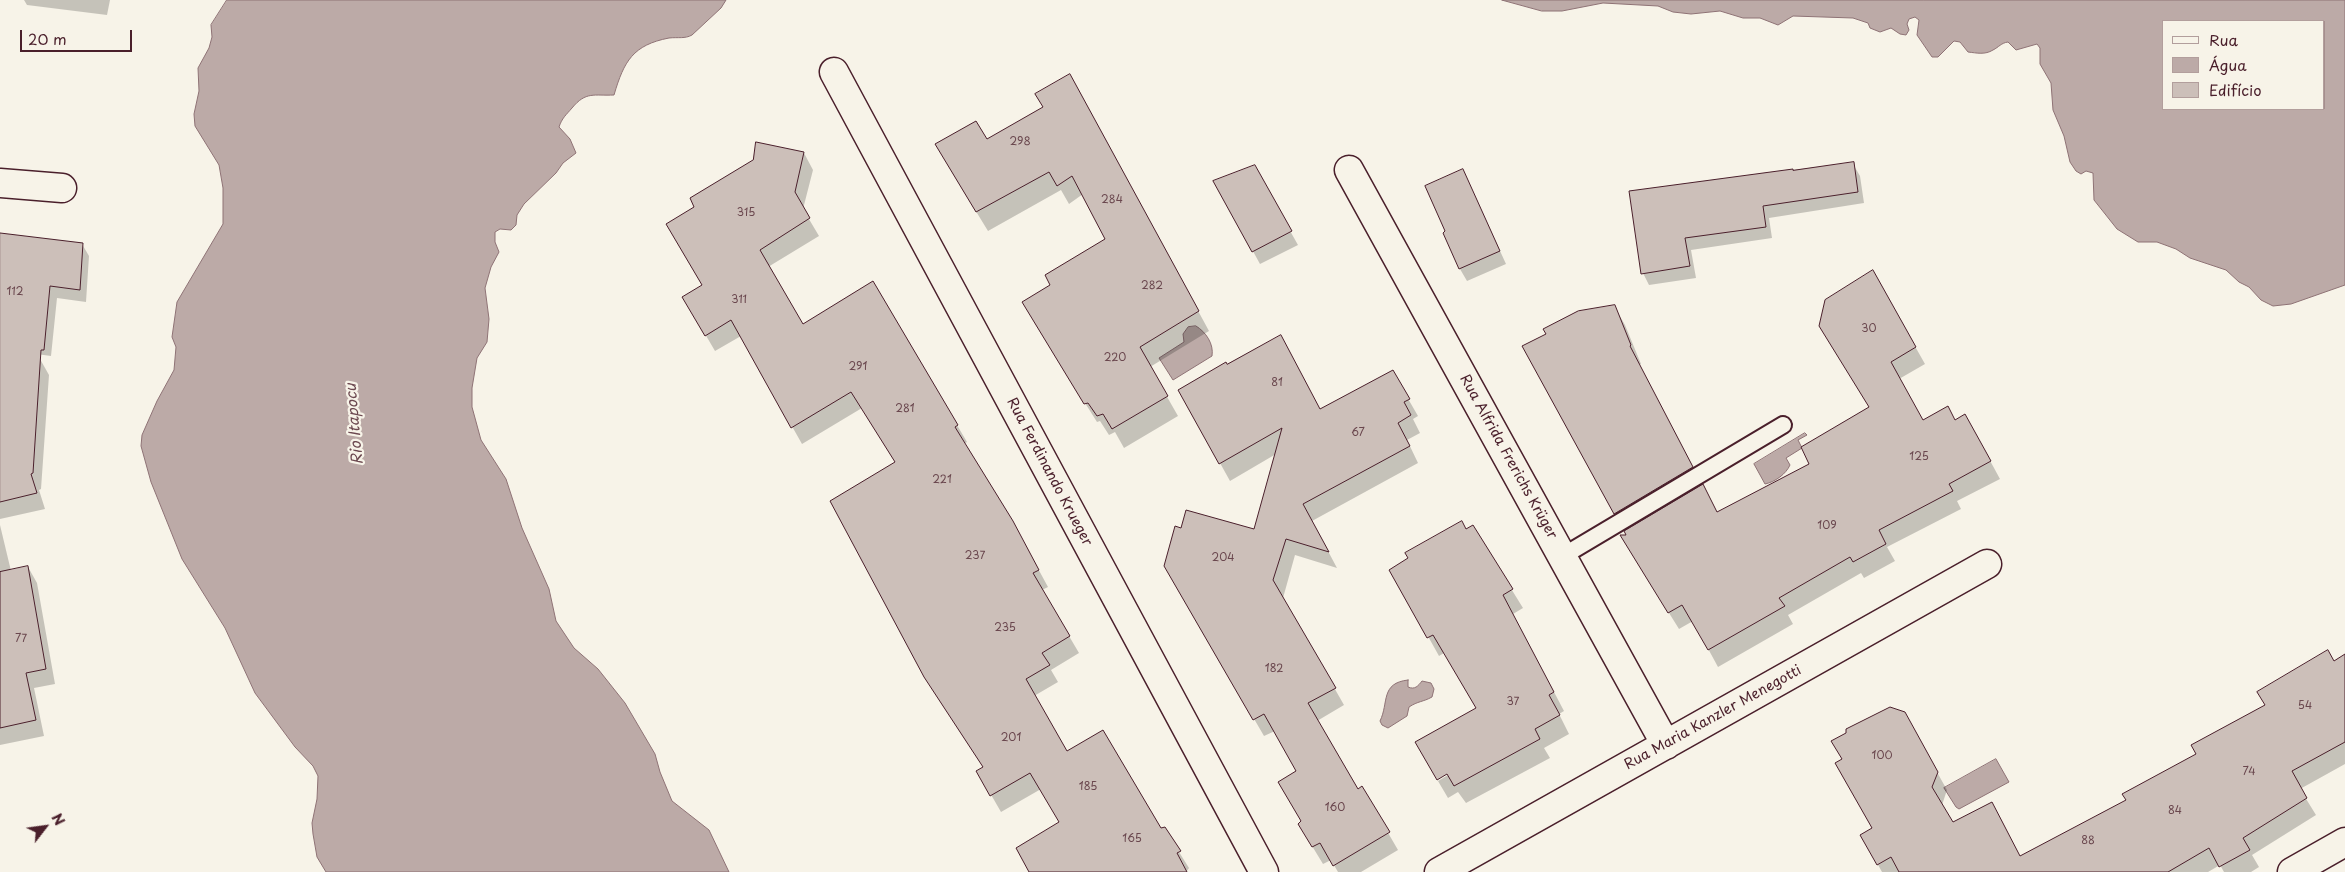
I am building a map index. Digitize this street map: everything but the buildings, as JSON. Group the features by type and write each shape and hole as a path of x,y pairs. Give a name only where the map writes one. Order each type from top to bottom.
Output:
{"street":[{"name":"Rua Ferdinando Krueger","path":"834,72 1264,872"},
{"name":"Rua Alfrida Frerichs Krüger","path":"1349,170 1666,745"},
{"path":"0,183 62,188"},
{"name":"Rua Maria Kanzler Menegotti","path":"1439,872 1987,564"},
{"path":"2292,872 2345,842"}],"lane":[{"path":"1563,556 1783,425"}],"water":[{"name":"Rio Itapocu","path":"227,0 726,0 721,8 692,35 657,41 638,50 626,64 614,95 591,95 586,97 577,103 563,119 559,127 570,139 576,153 563,163 556,173 524,204 517,215 516,225 511,230 500,229 495,232 495,242 499,252 491,267 485,288 489,319 487,342 477,358 472,388 472,407 481,440 506,479 522,528 549,589 556,621 574,648 598,669 625,703 655,754 672,801 709,830 729,872 326,872 317,857 312,823 317,799 318,776 313,766 295,747 255,693 225,628 182,559 151,482 141,446 142,435 157,401 174,370 176,347 172,337 177,302 223,224 223,188 219,165 195,126 194,114 199,91 198,68 209,48 212,37 211,25"},
{"path":"1502,0 2345,0 2345,285 2291,304 2273,306 2261,300 2249,287 2239,282 2226,270 2190,258 2176,249 2157,242 2138,242 2117,229 2094,200 2093,173 2086,171 2081,174 2076,171 2070,162 2064,136 2053,110 2051,83 2040,64 2040,48 2037,44 2016,50 2008,42 1990,52 1981,53 1968,52 1960,42 1954,41 1938,57 1932,57 1917,35 1919,20 1915,17 1909,19 1907,24 1909,30 1906,35 1900,34 1891,28 1880,32 1870,28 1868,23 1853,18 1793,16 1778,25 1760,18 1743,18 1720,11 1691,14 1673,12 1658,6 1603,3 1562,11 1542,11"},
{"path":"1196,326 1208,339 1212,347 1212,356 1173,380 1159,358 1184,342 1183,334 1188,327"},
{"path":"1805,433 1807,435 1798,440 1802,448 1786,458 1790,465 1786,471 1776,479 1765,484 1754,464"},
{"path":"1408,680 1408,687 1410,688 1416,687 1422,681 1431,683 1434,689 1432,697 1409,707 1407,716 1388,728 1382,725 1380,721 1389,690 1393,685"},
{"path":"1996,759 2009,782 1959,809 1956,807 1944,788"}]}
